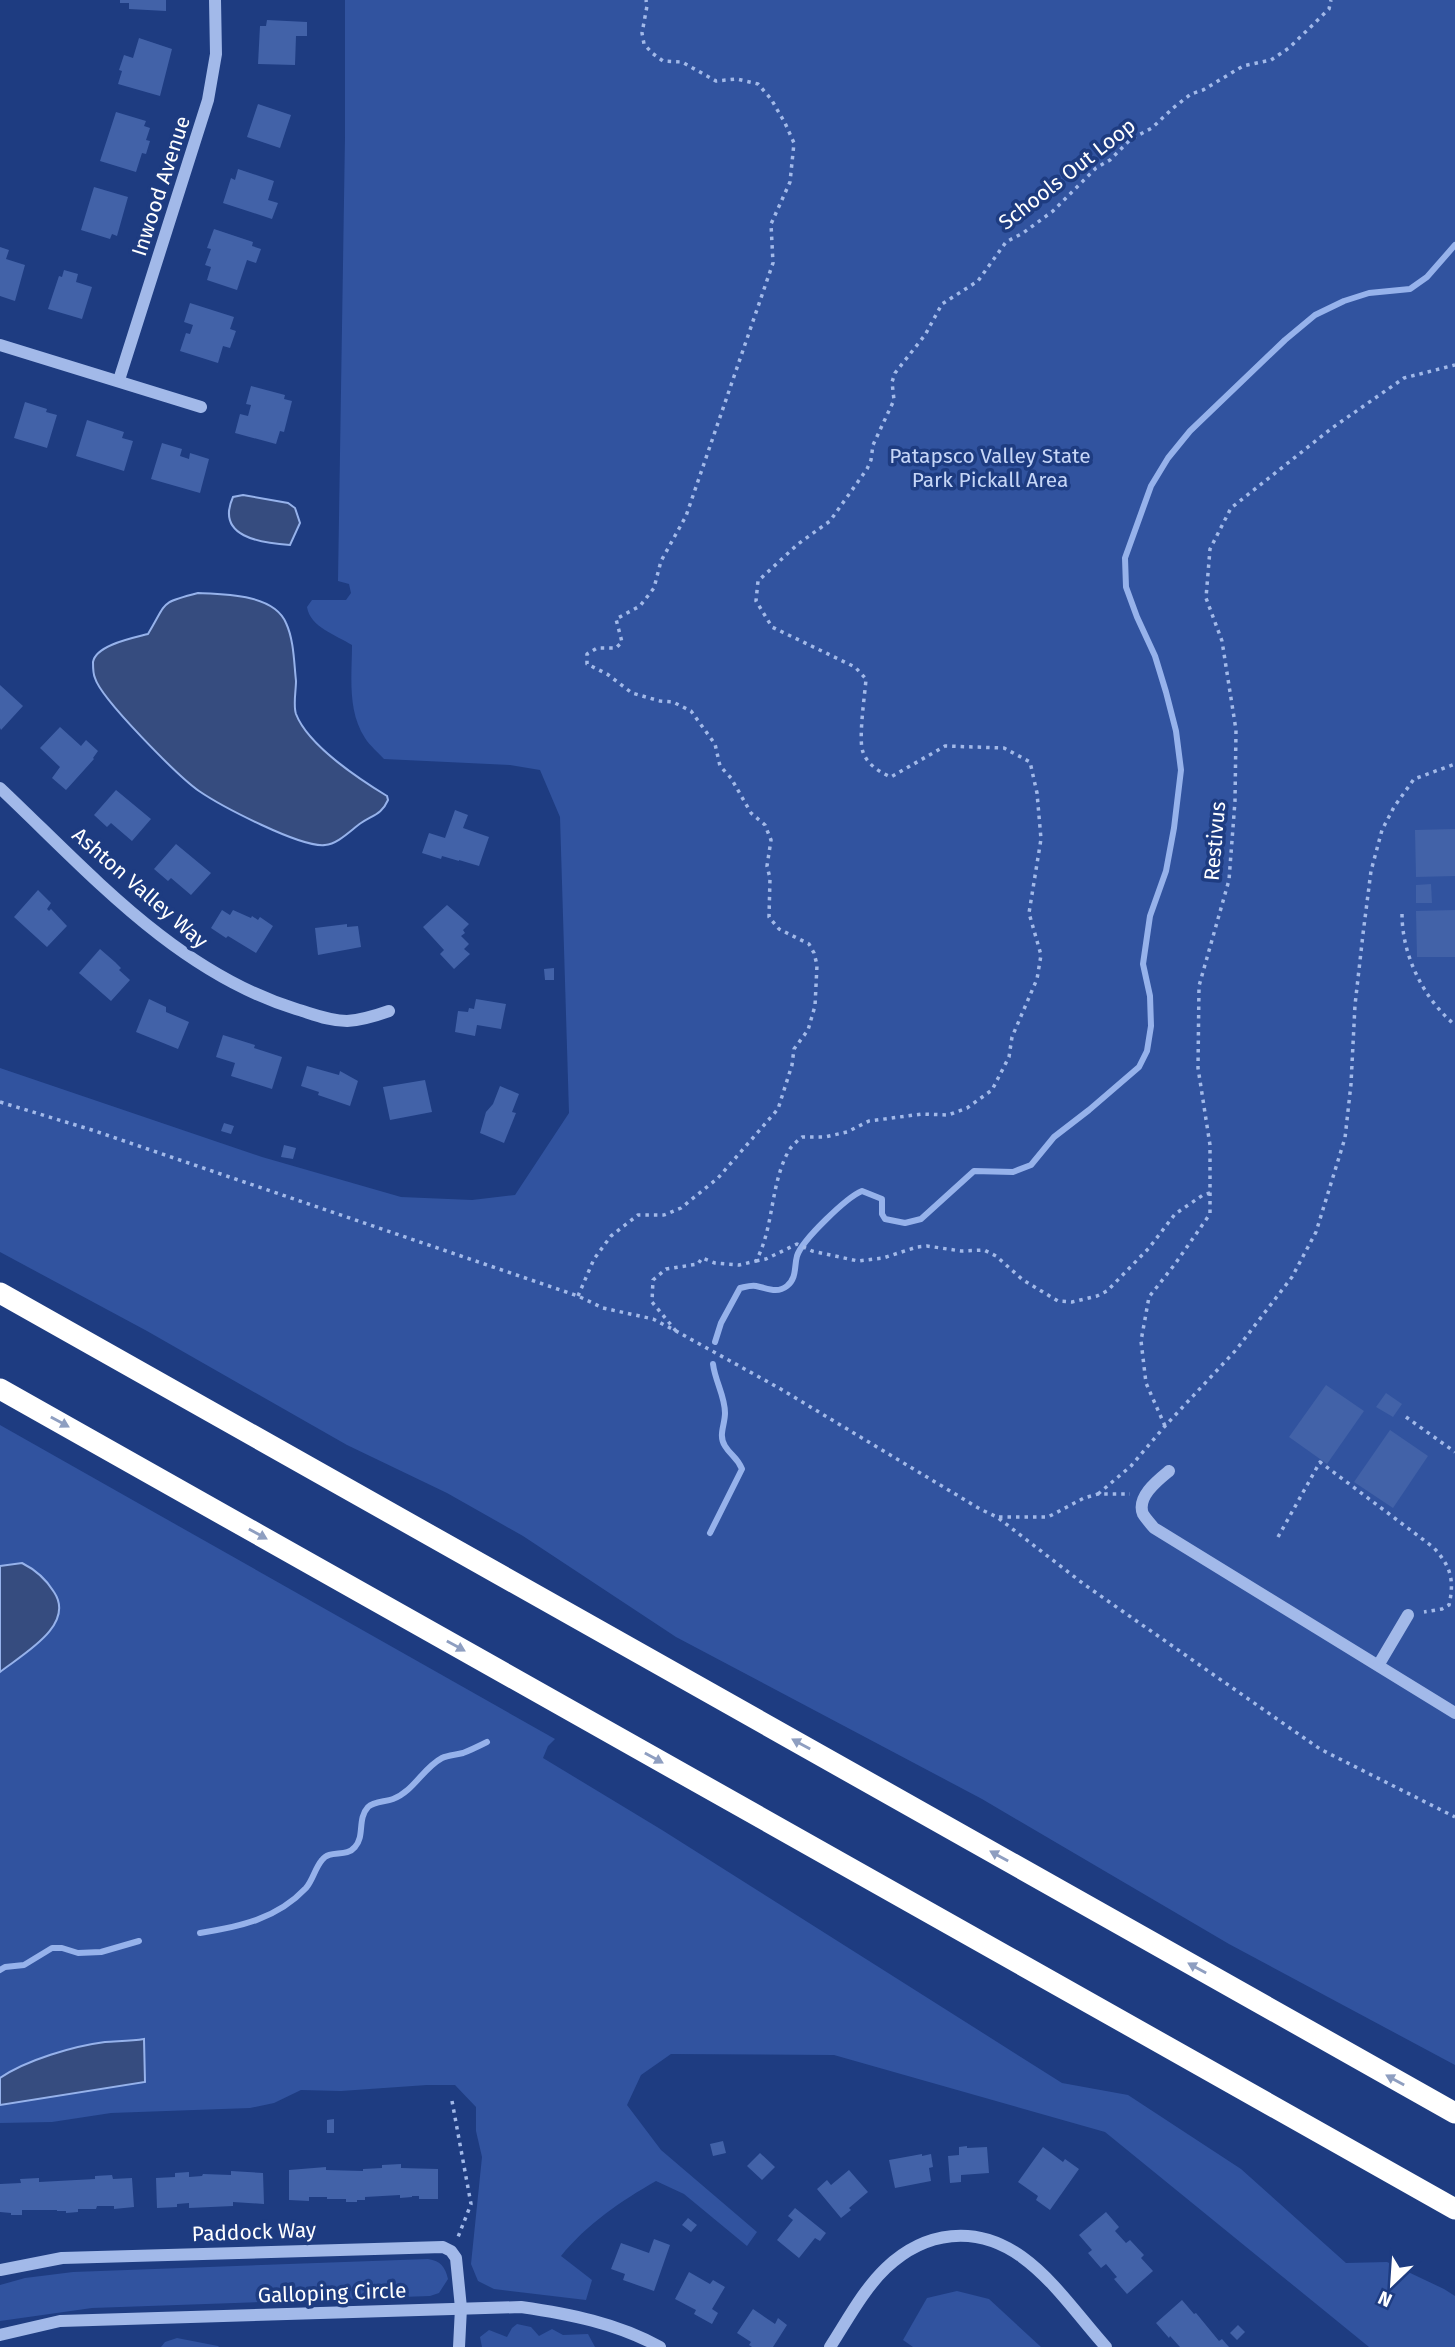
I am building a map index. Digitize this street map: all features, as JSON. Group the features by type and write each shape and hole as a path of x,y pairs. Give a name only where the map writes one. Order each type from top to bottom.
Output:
{"highway":[{"path":"0,1293 1455,2113"},
{"path":"0,1389 1455,2209"}],"street":[{"name":"Inwood Avenue","path":"120,380 208,100 216,54 215,0"},
{"path":"0,345 201,407"},
{"name":"Ashton Valley Way","path":"0,788 132,912 172,946 216,975 279,1004 329,1019 346,1021 369,1018 389,1011"},
{"path":"1169,1471 1157,1481 1142,1505 1143,1513 1154,1528 1454,1710"},
{"path":"1379,1664 1408,1615"},
{"path":"830,2347 862,2297 884,2270 904,2253 925,2242 948,2236 971,2236 998,2244 1020,2256 1041,2273 1106,2347"},
{"name":"Paddock Way","path":"0,2270 62,2258 431,2246 451,2251"},
{"path":"451,2251 456,2258 461,2308 459,2347"},
{"name":"Galloping Circle","path":"0,2335 60,2321 522,2307 608,2324 660,2347"}],"path":[{"path":"578,1296 594,1259 611,1236 638,1215 664,1215 681,1208 718,1178 778,1109 794,1049 808,1030 815,1006 817,965 814,953 809,944 779,929 769,916 770,878 767,866 771,840 765,825 751,813 732,778 720,766 715,744 691,711 673,702 632,693 607,674 587,664 587,654 597,648 616,648 622,642 616,619 640,606 654,588 662,561 686,516 773,263 771,224 790,182 794,143 771,99 758,84 737,79 716,81 682,62 663,61 652,53 644,44 642,33 646,0"},
{"name":"Schools Out Loop","path":"756,1261 768,1233 779,1174 788,1151 802,1137 825,1137 847,1132 869,1121 922,1114 948,1115 974,1104 992,1090 1010,1057 1012,1037 1037,979 1041,955 1029,914 1041,839 1037,793 1030,762 1003,748 945,746 891,777 882,774 868,761 861,749 866,679 855,667 772,627 756,601 758,580 798,544 830,521 867,469 873,445 894,400 892,383 895,373 925,335 942,304 978,281 1006,242 1053,211 1096,168 1110,160 1131,139 1162,120 1173,107 1191,94 1203,90 1243,66 1271,60 1289,48 1329,9 1331,0"},
{"name":"Restivus","path":"1165,1426 1146,1383 1141,1340 1149,1297 1210,1214 1210,1145 1198,1068 1199,986 1229,880 1235,801 1236,730 1222,640 1206,598 1210,549 1231,508 1332,428 1404,379 1455,365"},
{"path":"1098,1494 1131,1466 1236,1350 1292,1276 1316,1232 1345,1138 1363,934 1371,871 1382,830 1414,779 1455,764"},
{"path":"1402,914 1402,931 1409,960 1432,1000 1455,1025"},
{"path":"0,1102 92,1130 578,1296 603,1308 653,1319 997,1517 1085,1585 1320,1748 1455,1817"},
{"path":"676,1331 652,1303 653,1280 666,1269 698,1264 702,1258 715,1263 739,1265 766,1259 797,1244 812,1251 858,1261 883,1258 917,1247 984,1250 996,1256 1023,1280 1058,1301 1072,1302 1097,1296 1107,1291 1149,1248 1175,1213 1210,1193"},
{"path":"1406,1417 1455,1452"},
{"path":"1278,1537 1320,1462 1433,1546 1446,1561 1451,1594 1449,1605 1442,1609 1408,1615"},
{"path":"997,1517 1048,1517 1084,1498 1098,1494 1146,1495"},
{"path":"451,2251 471,2204 452,2101"}],"green space":[{"name":"Patapsco Valley State Park Pickall Area","path":"345,0 1455,0 1455,2065 1229,1944 982,1799 676,1637 523,1536 447,1493 347,1445 147,1331 0,1252 0,1068 262,1157 401,1197 472,1200 515,1195 569,1113 560,817 540,770 510,765 384,759 369,744 355,716 352,645 318,625 307,607 312,600 346,600 351,593 349,584 338,581"},
{"path":"0,1425 555,1739 548,1746 543,1758 662,1830 1062,2083 1128,2095 1241,2169 1346,2263 1387,2262 1444,2289 1455,2296 1455,2347 1369,2347 1105,2132 834,2055 671,2054 641,2075 627,2105 661,2150 757,2232 747,2246 684,2194 656,2181 605,2214 561,2256 592,2280 586,2300 494,2289 478,2281 471,2264 482,2157 476,2131 476,2107 455,2085 341,2091 301,2090 274,2103 250,2108 111,2113 52,2122 0,2123"},
{"path":"428,2259 442,2265 448,2279 439,2293 430,2296 92,2308 0,2321 0,2285 25,2278 73,2272"},
{"path":"957,2291 989,2299 1041,2347 913,2347 903,2340 927,2298"},
{"path":"517,2324 531,2327 539,2336 552,2329 563,2335 588,2334 595,2347 482,2347 480,2337 489,2330 507,2337"},
{"path":"177,2338 219,2347 161,2347 165,2342"}],"shaded area":[{"path":"243,495 288,503 295,508 300,523 290,545 254,539 235,529 230,521 229,510 233,497"},
{"path":"198,593 260,601 280,613 289,630 292,644 296,714 302,726 349,771 387,796 386,805 380,811 330,844 314,844 280,833 199,791 159,755 111,703 94,676 93,662 96,656 116,643 148,634 166,605"},
{"path":"22,1563 40,1575 51,1587 59,1604 58,1616 44,1638 0,1672 0,1566"},
{"path":"144,2039 145,2082 0,2105 0,2078 23,2065 79,2047"}],"building":[{"path":"120,0 166,0 166,11 129,9 129,3 120,3"},
{"path":"267,20 307,22 307,36 296,36 295,65 258,64 260,26 266,26"},
{"path":"139,38 172,49 160,96 118,84 124,55 133,58"},
{"path":"258,104 291,115 280,148 247,137"},
{"path":"116,112 146,121 144,126 150,128 146,140 150,141 146,154 142,153 136,172 100,161"},
{"path":"238,169 274,181 268,200 278,203 272,219 223,203 231,178 235,180"},
{"path":"94,187 128,197 117,236 112,234 110,239 81,230"},
{"path":"214,229 253,242 252,246 261,249 256,263 247,260 237,290 207,280 211,267 205,265 211,249 207,248"},
{"path":"0,247 9,250 6,259 25,265 15,301 0,296"},
{"path":"64,270 78,274 76,282 92,287 82,319 48,309 59,276 62,277"},
{"path":"190,303 234,317 230,329 236,331 230,348 223,346 218,363 180,351 186,333 190,334 193,325 184,322"},
{"path":"251,386 285,395 284,399 292,401 284,432 280,431 276,444 235,433 240,414 248,416 251,405 246,404"},
{"path":"25,402 57,415 47,448 14,438"},
{"path":"87,420 124,432 122,438 133,441 124,471 76,456"},
{"path":"162,443 182,449 180,456 189,459 190,453 209,459 200,493 151,479"},
{"path":"0,685 23,706 1,730 0,728"},
{"path":"60,727 81,746 86,740 98,751 66,790 52,778 60,767 40,748"},
{"path":"116,790 151,819 132,841 111,823 107,827 94,815"},
{"path":"455,810 468,815 463,828 489,837 479,866 422,853 429,833 445,838"},
{"path":"1455,829 1455,876 1416,877 1415,830"},
{"path":"176,844 211,873 191,895 171,878 168,881 154,869"},
{"path":"1431,884 1432,903 1416,903 1416,885"},
{"path":"38,890 51,903 47,909 51,909 67,926 47,947 14,917"},
{"path":"447,905 469,924 461,936 469,944 464,949 470,954 454,969 440,954 444,950 423,927"},
{"path":"222,910 230,915 233,910 258,920 260,917 273,926 256,953 211,928"},
{"path":"1455,910 1455,957 1417,957 1416,911"},
{"path":"347,924 347,927 358,926 361,947 318,955 315,928"},
{"path":"100,949 130,980 111,1001 79,973"},
{"path":"554,968 554,980 545,980 544,969"},
{"path":"149,999 166,1007 166,1012 189,1022 178,1049 136,1032"},
{"path":"476,999 506,1004 501,1029 477,1025 475,1036 455,1032 458,1011 468,1012 469,1008 474,1009"},
{"path":"223,1035 282,1057 272,1089 231,1076 235,1063 216,1057"},
{"path":"307,1066 339,1075 340,1071 358,1081 350,1106 301,1086"},
{"path":"425,1080 432,1112 390,1120 383,1087"},
{"path":"500,1086 519,1094 512,1112 516,1113 504,1143 480,1133 486,1112 493,1104"},
{"path":"224,1123 234,1126 231,1134 221,1131"},
{"path":"284,1145 296,1148 293,1159 281,1157"},
{"path":"1326,1385 1364,1411 1327,1464 1289,1437"},
{"path":"1386,1393 1402,1404 1393,1417 1376,1407"},
{"path":"1390,1430 1428,1456 1393,1508 1354,1482"},
{"path":"334,2119 334,2133 327,2133 327,2120"},
{"path":"723,2141 726,2153 713,2156 710,2144"},
{"path":"959,2147 987,2147 989,2173 961,2175 961,2182 950,2183 948,2156 959,2155"},
{"path":"1043,2147 1063,2162 1065,2159 1079,2169 1050,2210 1036,2200 1038,2196 1018,2182"},
{"path":"760,2153 775,2167 762,2180 747,2166"},
{"path":"931,2154 931,2181 895,2188 889,2160"},
{"path":"401,2164 401,2168 438,2169 438,2199 419,2199 419,2196 400,2198 400,2195 365,2197 365,2200 357,2202 327,2197 309,2197 309,2201 289,2200 289,2170 326,2167 326,2170 363,2171 382,2168 382,2165"},
{"path":"849,2170 868,2192 841,2218 817,2189 827,2180 831,2185"},
{"path":"231,2171 263,2173 264,2204 233,2202 233,2206 189,2208 189,2203 157,2208 156,2178 175,2177 175,2173 189,2172 189,2177 203,2174 231,2175"},
{"path":"112,2175 113,2179 132,2178 134,2207 114,2209 114,2206 97,2206 96,2209 78,2209 78,2212 66,2213 57,2210 22,2210 22,2215 0,2212 0,2184 21,2183 20,2179 39,2178 39,2182 95,2179 95,2176"},
{"path":"795,2208 826,2233 820,2241 815,2238 799,2258 777,2240 793,2220 788,2216"},
{"path":"1106,2212 1119,2227 1115,2231 1126,2243 1130,2240 1144,2255 1141,2258 1153,2271 1127,2294 1106,2264 1101,2268 1088,2253 1092,2250 1079,2235"},
{"path":"688,2218 697,2225 691,2232 682,2225"},
{"path":"654,2239 670,2245 654,2291 623,2280 625,2274 611,2269 621,2243 649,2253"},
{"path":"689,2272 710,2284 713,2280 725,2287 712,2309 718,2313 712,2324 694,2314 696,2310 675,2299"},
{"path":"1182,2300 1219,2341 1222,2339 1229,2347 1180,2347 1170,2336 1169,2338 1156,2323"},
{"path":"753,2309 775,2324 778,2318 787,2325 773,2347 752,2347 749,2345 751,2342 737,2333"},
{"path":"1238,2325 1245,2332 1237,2340 1230,2333"}],"waterway":[{"path":"715,1342 721,1323 740,1288 754,1286 776,1290 787,1286 794,1276 797,1256 807,1240 855,1195 862,1191 882,1199 882,1214 885,1219 905,1223 921,1219 974,1171 1013,1172 1031,1165 1054,1137 1139,1067 1147,1051 1151,1026 1150,996 1143,964 1150,916 1166,871 1181,770 1176,731 1166,692 1155,656 1126,587 1125,558 1151,486 1168,458 1190,431 1315,315 1369,293 1410,289 1427,277 1455,245"},
{"path":"710,1533 742,1469 723,1442 725,1407 713,1364"},
{"path":"200,1933 257,1920 283,1907 306,1888 325,1857 347,1852 355,1847 368,1807 400,1795 442,1758 463,1753 487,1742"},
{"path":"0,1970 24,1965 52,1948 78,1953 101,1952 139,1941"}]}
